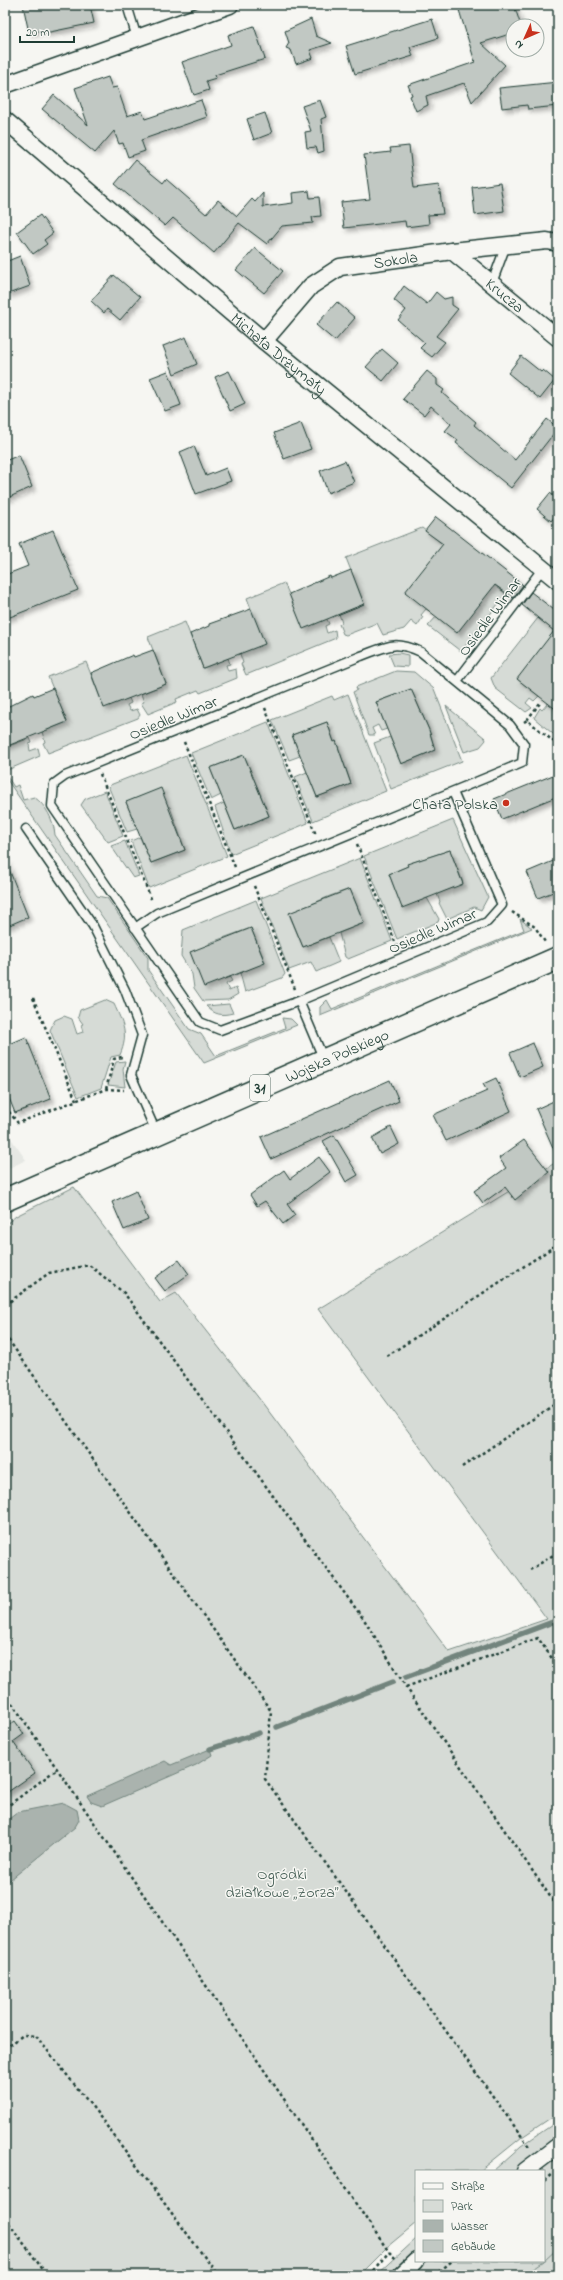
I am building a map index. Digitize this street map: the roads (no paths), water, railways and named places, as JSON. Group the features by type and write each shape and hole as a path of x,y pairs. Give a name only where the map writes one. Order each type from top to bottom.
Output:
{"main road":[{"name":"Wojska Polskiego","path":"5,1200 325,1060 552,952"}],"street":[{"path":"5,85 230,5"},
{"name":"Michała Drzymały","path":"6,121 264,341 558,581"},
{"name":"Sokola","path":"264,341 311,286 340,267 506,245 547,241 558,243"},
{"name":"Krucza","path":"452,251 558,338"},
{"path":"526,2170 558,2146"}],"lane":[{"path":"127,5 137,38"},
{"path":"492,283 506,245"},
{"name":"Osiedle Wimar","path":"457,681 543,568"},
{"name":"Osiedle Wimar","path":"136,928 157,913 240,878 353,834 522,763 524,744 513,729 421,652 404,645 388,646 65,776 54,784 52,806 200,1022 220,1030 299,1001 487,922 502,905 453,792"},
{"path":"26,829 93,926 125,990 142,1035 132,1075 136,1088 157,1133"},
{"path":"299,1001 325,1060"}],"water":[{"path":"210,1749 212,1755 196,1765 102,1806 91,1802 87,1796 165,1761 171,1765"},
{"path":"64,1803 77,1810 79,1820 75,1827 5,1884 5,1822 18,1812"}],"waterway":[{"path":"406,1677 558,1620"},
{"path":"277,1727 393,1682"},
{"path":"210,1749 259,1733"}],"place":[{"name":"Chata Polska","path":"506,803"}],"park label":[{"name":"Ogródki działkowe „Zorza”","path":"282,1882"}]}
